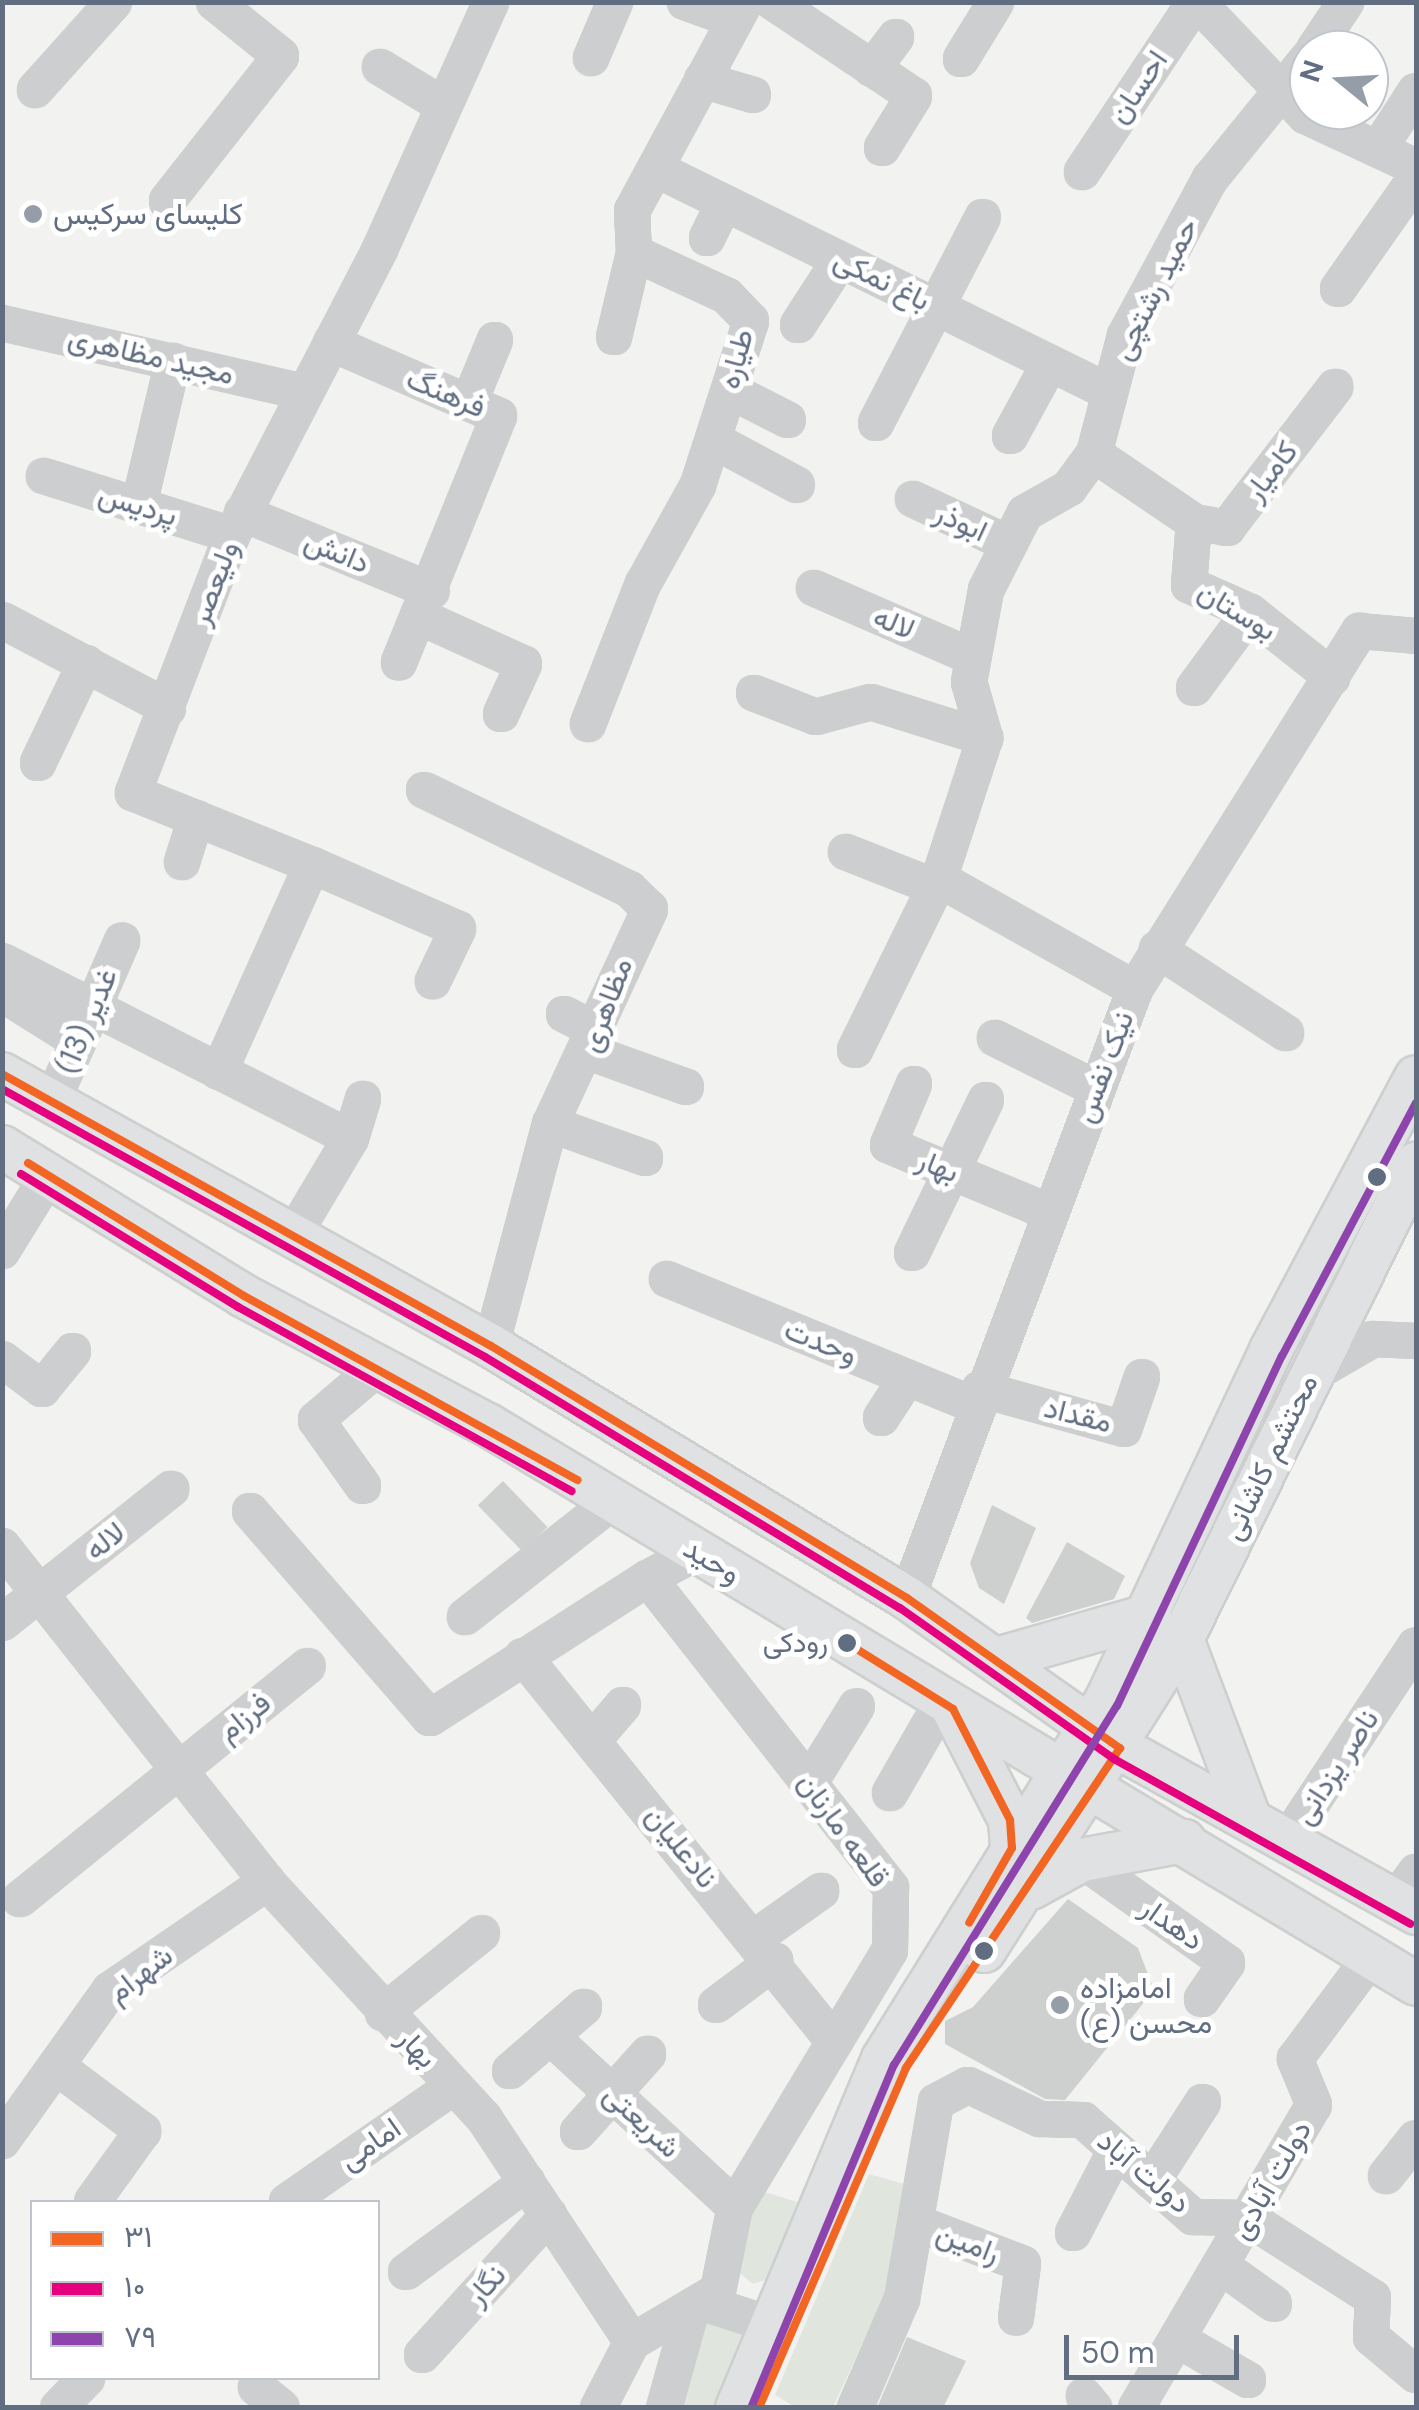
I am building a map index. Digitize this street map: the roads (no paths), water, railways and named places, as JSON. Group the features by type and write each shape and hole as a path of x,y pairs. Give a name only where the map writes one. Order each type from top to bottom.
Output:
{"main road":[{"name":"محتشم کاشانی","path":"1166,1627 1308,1282 1416,1077"},
{"path":"19,1079 292,1237 491,1346 907,1598 1105,1737 1267,1827 1410,1895"},
{"name":"وحید","path":"2,1147 613,1501 1416,1984"},
{"name":"محتشم کاشانی","path":"1078,1778 1310,1375 1416,1164"},
{"path":"1308,1282 1306,1300 1318,1314 1344,1307"},
{"path":"993,1656 1166,1627 1267,1827 1244,1883"},
{"path":"993,1656 985,1689 948,1705 1010,1820 1012,1848"},
{"path":"737,2408 883,2059 1012,1848 1078,1778"},
{"path":"758,2408 906,2068 1022,1894 1078,1778"},
{"path":"1022,1894 1082,1860 1184,1841"}],"street":[{"path":"35,90 114,2"},
{"path":"167,202 282,56 214,2"},
{"name":"ولیعصر","path":"433,981 458,929 134,793 237,524 300,391 330,343 492,2"},
{"path":"591,58 615,2"},
{"path":"614,337 634,253 632,210 740,11 686,2"},
{"path":"772,2 914,96 882,148"},
{"path":"961,59 996,2"},
{"path":"1196,2 1306,116 1381,146 1416,167"},
{"name":"احسان","path":"1082,172 1196,2"},
{"path":"1327,30 1346,2"},
{"path":"872,69 896,37"},
{"path":"380,67 441,104"},
{"path":"702,80 754,95"},
{"name":"حمید رشتچی","path":"985,738 968,682 986,590 1025,513 1069,488 1094,454 1107,391 1125,336 1210,180 1289,87"},
{"path":"1381,146 1416,91"},
{"name":"باغ نمکی","path":"656,170 1107,391"},
{"path":"1338,289 1416,178"},
{"path":"707,238 724,202"},
{"path":"876,422 939,308 983,217"},
{"name":"طیاره","path":"588,724 713,440 752,321 727,296 634,253"},
{"path":"798,325 840,260"},
{"name":"مجید مظاهری","path":"2,323 300,391"},
{"path":"469,403 495,340"},
{"name":"فرهنگ","path":"330,343 499,416 425,604"},
{"path":"139,505 173,362"},
{"path":"1010,436 1050,363"},
{"name":"کامیار","path":"1194,522 1227,528 1335,387"},
{"path":"729,390 788,420"},
{"path":"713,440 798,484"},
{"path":"1094,454 1194,522"},
{"name":"پردیس","path":"44,476 139,505 237,524"},
{"name":"ابوذر","path":"913,499 1009,544"},
{"name":"بوستان","path":"1194,522 1188,585 1250,612 1332,678"},
{"name":"دانش","path":"237,524 425,604 524,664 502,714"},
{"name":"لاله","path":"814,588 974,658"},
{"path":"400,662 425,604"},
{"path":"1194,688 1250,612"},
{"path":"2,620 168,708"},
{"name":"نیک نفس","path":"907,1598 977,1397 1135,989 1360,631 1416,636"},
{"path":"38,762 86,663"},
{"path":"754,693 816,717 871,702 985,738 937,883 855,1050"},
{"name":"مظاهری","path":"424,790 629,889 650,909 582,1032 550,1124 491,1346"},
{"path":"182,862 196,818"},
{"path":"846,852 937,883 1135,989"},
{"path":"219,1072 312,865"},
{"name":"غدیر (13)","path":"19,1079 78,1041 122,941"},
{"path":"1157,949 1286,1034"},
{"path":"2,961 90,1009 351,1138"},
{"path":"3,994 78,1041"},
{"path":"582,1032 686,1087"},
{"path":"994,1038 1096,1088"},
{"name":"بهار","path":"914,1084 888,1145 1050,1212"},
{"path":"292,1237 351,1138 363,1099"},
{"path":"912,1253 986,1100"},
{"path":"550,1124 645,1158"},
{"path":"2,1251 49,1175"},
{"name":"وحدت","path":"668,1279 908,1378 977,1397"},
{"path":"1310,1375 1373,1339 1416,1341"},
{"path":"2,1359 42,1388 73,1351"},
{"path":"363,1486 316,1420 378,1366"},
{"name":"مقداد","path":"977,1397 1124,1429 1142,1377"},
{"path":"881,1418 908,1378"},
{"name":"لاله","path":"2,1623 171,1489"},
{"path":"466,1617 613,1501"},
{"path":"250,1511 421,1714 438,1716 523,1656 697,1552"},
{"name":"بهار","path":"2,1546 181,1768 267,1882 454,2086 527,2182 632,2342"},
{"name":"قلعه مارنان","path":"648,1578 890,1888 890,1950"},
{"name":"ناصر یزدانی","path":"1267,1827 1416,1645"},
{"name":"نادعلیان","path":"523,1656 766,1949 834,2042"},
{"name":"فرزام","path":"181,1768 308,1666"},
{"path":"593,1740 623,1705"},
{"path":"890,1792 948,1705"},
{"path":"810,1782 857,1706"},
{"path":"20,1900 181,1768"},
{"name":"دهدار","path":"1082,1860 1227,1963 1202,1999"},
{"name":"شهرام","path":"2,2141 110,1990 267,1882"},
{"path":"716,2004 821,1891"},
{"path":"383,2012 482,1932"},
{"path":"598,2408 632,2342 697,2309 718,2291 735,2207 890,1950 931,1977"},
{"name":"دولت آبادی","path":"1136,2408 1314,2106 1294,2059 1371,1957"},
{"path":"510,2070 584,2007"},
{"name":"شریعتی","path":"550,2036 735,2207"},
{"path":"578,2132 648,2054"},
{"path":"56,2066 143,2131 93,2200"},
{"name":"دولت آباد","path":"919,2224 936,2102 968,2085 1040,2119 1083,2120 1193,2217 1248,2218"},
{"name":"امامی","path":"290,2200 454,2086"},
{"path":"1152,2181 1202,2102"},
{"path":"1386,2176 1416,2138"},
{"path":"1074,2233 1116,2150"},
{"path":"406,2272 527,2182"},
{"name":"نگار","path":"422,2355 549,2215"},
{"path":"1248,2218 1373,2298 1371,2337 1416,2375"},
{"path":"855,2408 902,2299 919,2224"},
{"name":"رامین","path":"919,2224 1022,2264 1016,2318"},
{"path":"1220,2266 1274,2304"},
{"path":"697,2309 769,2324"},
{"path":"664,2408 697,2309"},
{"path":"1177,2339 1248,2380"},
{"path":"58,2408 85,2380"},
{"path":"256,2387 282,2408"}],"place":[{"name":"کلیسای سرکیس","path":"33,214"},
{"name":"رودکی","path":"847,1643"},
{"name":"امامزاده محسن (ع)","path":"1060,2005"}]}
